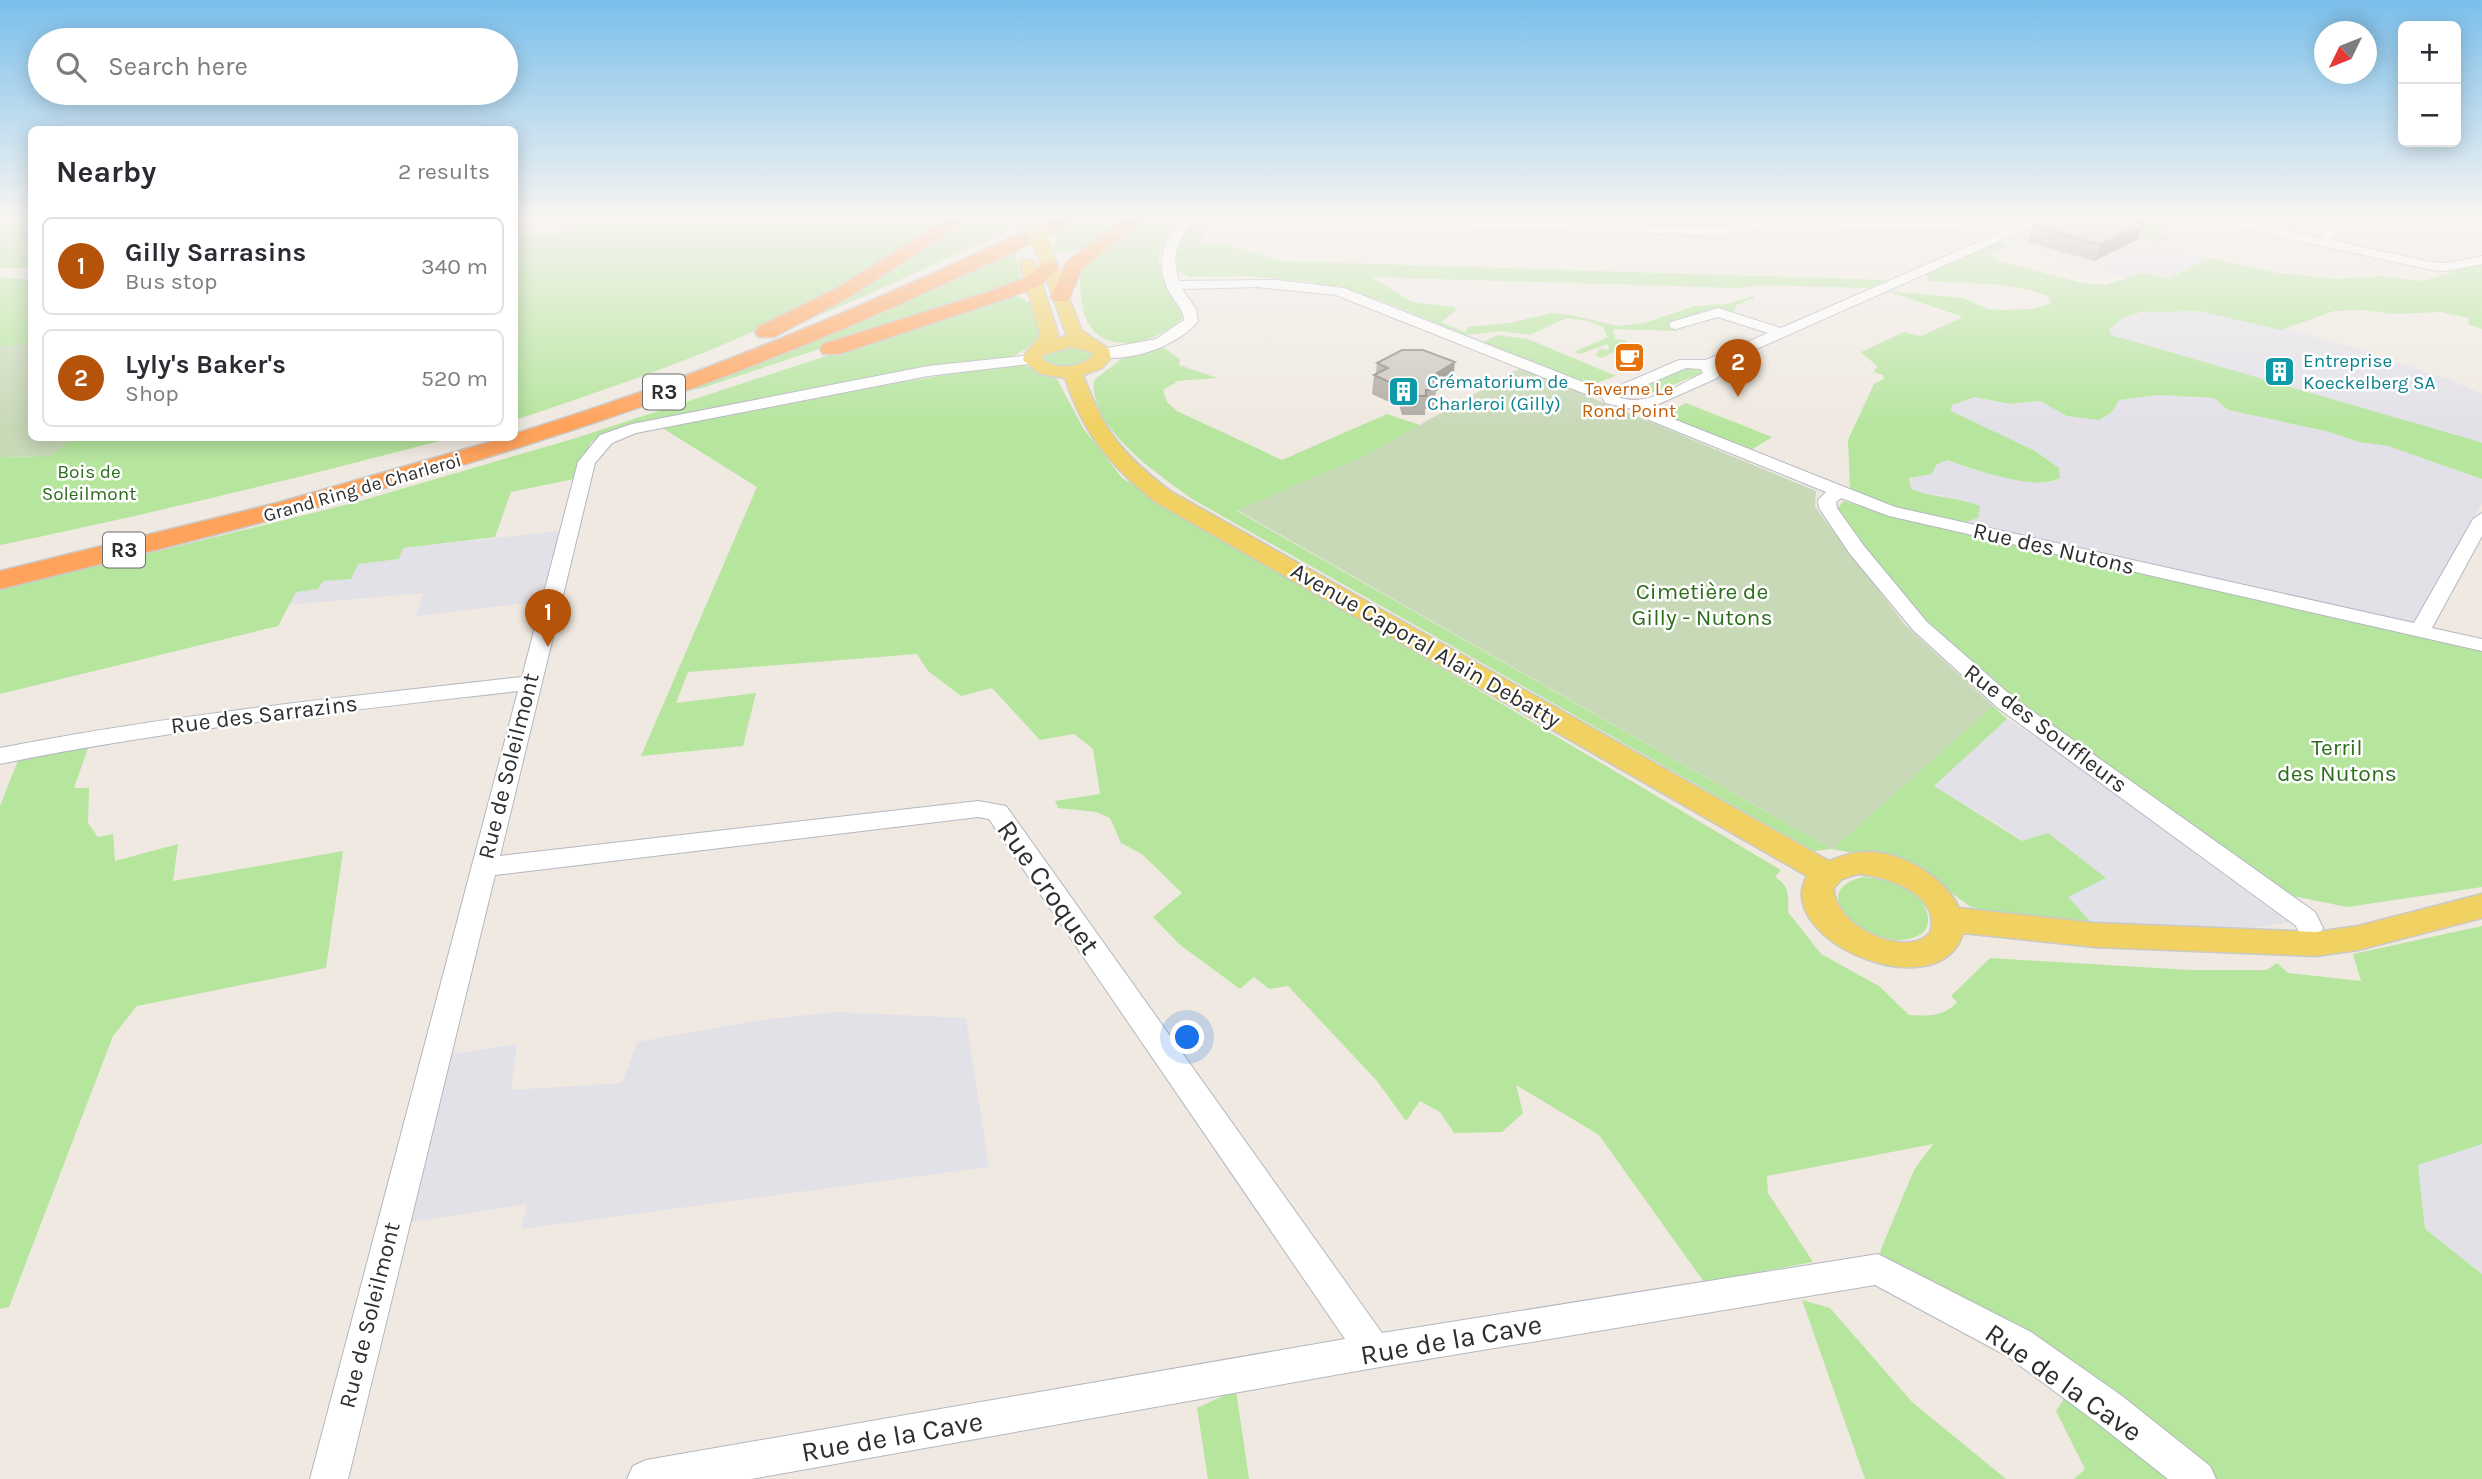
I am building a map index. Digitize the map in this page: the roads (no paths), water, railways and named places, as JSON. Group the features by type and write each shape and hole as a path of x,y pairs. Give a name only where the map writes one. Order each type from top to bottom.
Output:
{"highway":[{"path":"659,382 680,369 802,315 846,288"},
{"name":"R3","path":"518,429 659,382 894,288"},
{"name":"Grand Ring de Charleroi","path":"518,441 675,388 884,305 919,288"},
{"path":"248,519 334,502 484,460 1001,294 1024,293 1027,288"},
{"name":"Grand Ring de Charleroi","path":"0,566 246,506 479,441"},
{"name":"Grand Ring de Charleroi","path":"0,580 248,519 518,441"}],"main road":[{"path":"1038,353 1049,334 1043,288"},
{"path":"1038,353 1046,369 1072,371 1098,363 1102,354 1100,349 1075,336 1051,288"},
{"path":"1038,353 1064,342 1085,343"},
{"name":"Avenue Caporal Alain Debatty","path":"1072,371 1087,414 1108,449 1126,468 1162,496 1826,873"},
{"path":"1877,864 1897,870 1932,891 1944,905 1950,919 1949,934 1940,946 1924,953 1903,955 1879,952 1856,943 1837,930 1824,914 1817,899 1818,884 1826,873 1840,866 1877,864"},
{"path":"1950,919 2000,928 2132,939 2317,944 2386,932 2404,923 2482,906"},
{"path":"2246,940 2338,922 2371,920 2404,923"}],"street":[{"path":"1102,354 1154,345 1184,330 1191,321 1191,310 1177,288"},
{"path":"1322,288 1339,291 1584,388 1609,394"},
{"path":"1609,394 1684,363 1708,365 1885,288"},
{"path":"1676,325 1718,312 1782,333"},
{"name":"Rue de Soleilmont","path":"329,1479 587,462 606,439 632,429 928,371 1038,353"},
{"path":"1609,394 1611,400 1618,404 1646,403 1711,375 1708,365"},
{"path":"1627,388 1647,393 1646,403"},
{"name":"Rue des Nutons","path":"1646,403 1654,417 1837,492 1889,510 2482,645"},
{"name":"Rue des Souffleurs","path":"1837,492 1827,500 1828,508 1857,550 1920,626 2006,702 2306,919 2311,928"},
{"path":"2420,631 2482,520"},
{"name":"Rue des Sarrazins","path":"0,756 137,731 288,710 529,683"},
{"name":"Rue Croquet","path":"483,867 852,821 978,809 997,812 1374,1352"},
{"name":"Rue de la Cave","path":"646,1479 1374,1352 1878,1269 2019,1344 2109,1409 2197,1479"}],"place":[{"name":"Taverne Le Rond Point","path":"1629,357"},
{"name":"Entreprise Koeckelberg SA","path":"2280,371"},
{"name":"Crématorium de Charleroi (Gilly)","path":"1404,392"},
{"name":"Lyly's Baker's","path":"1738,397"},
{"name":"Gilly Sarrasins","path":"548,647"}],"park label":[{"name":"Bois de Soleilmont","path":"89,482"},
{"name":"Cimetière de Gilly - Nutons","path":"1702,604"},
{"name":"Terril des Nutons","path":"2337,760"}]}
